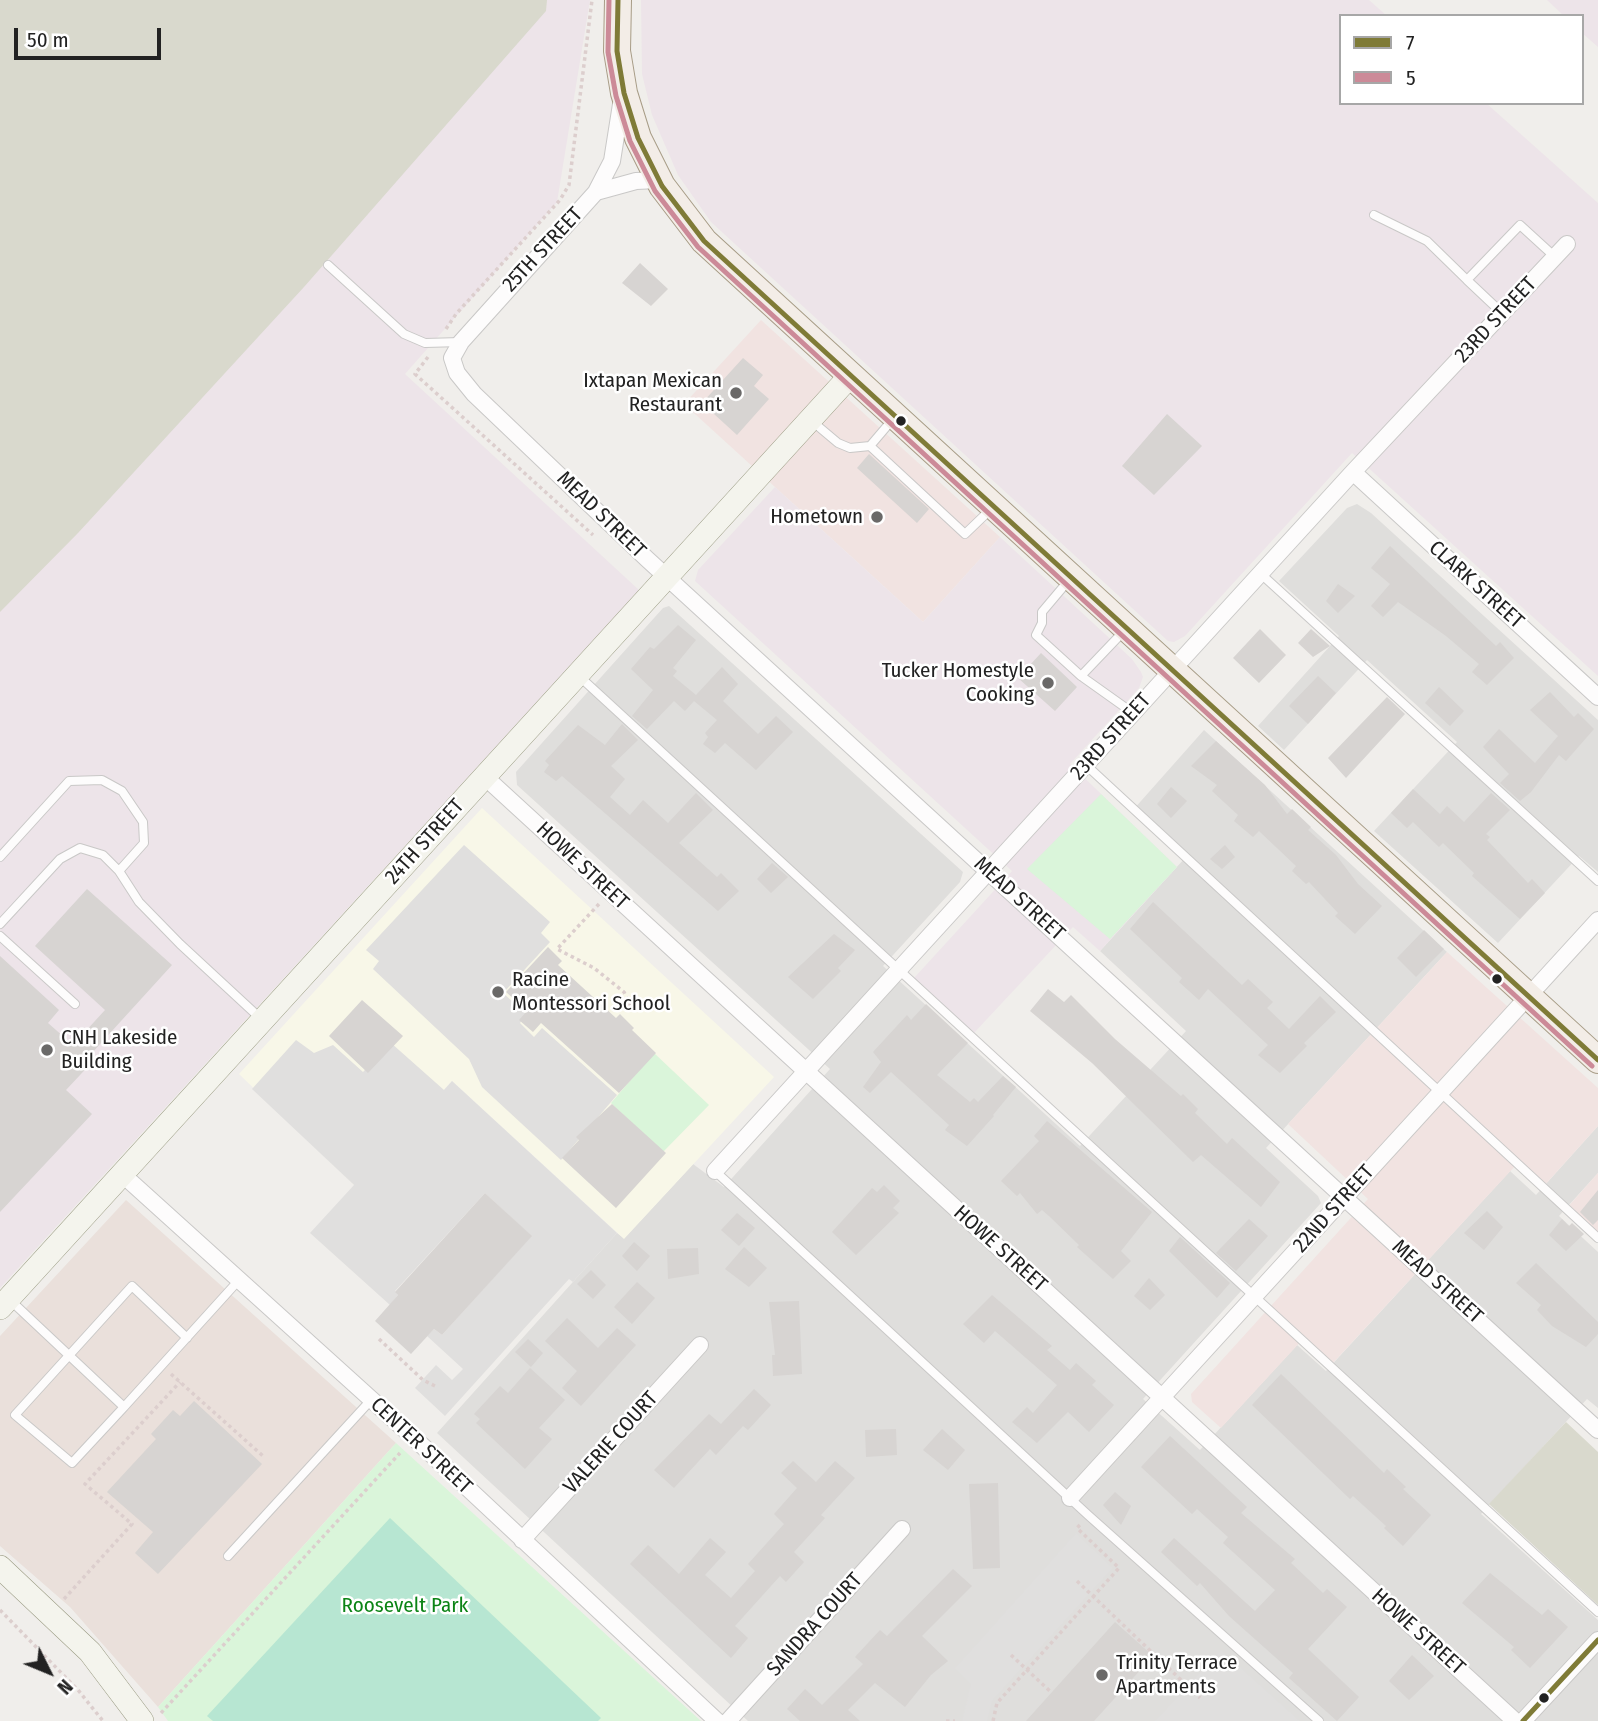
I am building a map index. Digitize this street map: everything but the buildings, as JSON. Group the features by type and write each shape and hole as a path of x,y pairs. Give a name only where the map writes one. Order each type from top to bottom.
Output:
{"main road":[{"path":"618,0 617,51 624,93 638,138 659,180 704,241 1598,1060"}],"street":[{"path":"596,192 612,161 615,126 624,93"},
{"name":"25TH STREET","path":"452,358 461,342 596,192 636,181 659,180"},
{"name":"23RD STREET","path":"715,1171 1353,472 1567,244"},
{"name":"MEAD STREET","path":"452,358 457,373 474,394 667,577 1598,1430"},
{"name":"24TH STREET","path":"4,1304 850,376"},
{"name":"CLARK STREET","path":"1353,472 1598,697"},
{"name":"HOWE STREET","path":"485,777 1516,1721"},
{"name":"22ND STREET","path":"1070,1498 1598,920"},
{"name":"CENTER STREET","path":"122,1174 371,1399 717,1721"},
{"name":"VALERIE COURT","path":"522,1540 700,1345"},
{"name":"SANDRA COURT","path":"728,1721 902,1529"},
{"path":"0,1567 90,1652 151,1717"},
{"path":"1524,1721 1598,1640"}],"lane":[{"path":"1374,215 1427,241 1502,313"},
{"path":"1467,280 1520,225 1555,257"},
{"path":"328,265 404,334 425,343 461,342"},
{"path":"810,419 838,443 850,448 870,446 895,417"},
{"path":"870,446 965,534 993,507"},
{"path":"1261,574 1598,881"},
{"path":"1071,578 1042,612 1042,623 1036,635 1081,676 1133,714"},
{"path":"1081,676 1126,629"},
{"path":"578,675 1253,1298 1598,1612"},
{"path":"1086,765 1598,1238"},
{"path":"0,857 69,781 102,780 122,790 142,822 145,843 119,871"},
{"path":"0,925 60,859 80,848 103,855 119,871 139,902 263,1020"},
{"path":"0,936 75,1004"},
{"path":"715,1171 1088,1515 1319,1721"},
{"path":"187,1338 132,1286 15,1415 72,1463 187,1338 239,1280"},
{"path":"4,1304 68,1355 124,1407"},
{"path":"228,1556 371,1399"}],"path":[{"path":"456,314 559,200 569,185 592,0"},
{"path":"415,373 598,539"},
{"path":"610,892 557,949 594,968 624,992 632,1009"},
{"path":"379,1339 423,1380 435,1386"},
{"path":"161,1366 263,1456"},
{"path":"50,1613 132,1524 85,1484 180,1382"},
{"path":"151,1717 400,1452"},
{"path":"993,1721 996,1703 1118,1568 1077,1528 1088,1515"},
{"path":"1077,1581 1200,1698"},
{"path":"0,1610 78,1690 103,1721"},
{"path":"1011,1656 1052,1693"},
{"path":"946,1721 956,1721"}],"shaded area":[{"path":"0,0 590,0 557,202 405,374 639,590 0,1288"},
{"path":"0,0 547,0 546,11 304,287 78,533 0,612"},
{"path":"641,0 1369,0 1385,14 1339,14 1339,105 1488,105 1598,203 1598,676 1352,453 1185,636 1174,642 1168,641 711,222 678,175 652,115 642,74"},
{"path":"1547,0 1598,0 1598,47 1584,35 1584,14 1562,14"},
{"path":"761,320 1000,537 923,622 684,404"},
{"path":"775,487 923,622 1000,537 1132,659 1143,677 1139,688 1070,764 1177,867 1100,951 1073,927 973,1034 914,978 1012,871 695,581 698,570"},
{"path":"1357,504 1371,513 1598,720 1598,872 1579,856 1498,943 1374,831 1457,742 1367,660 1284,750 1258,726 1339,636 1279,581 1347,508"},
{"path":"669,606 963,872 960,882 883,966 1080,1146 1186,1031 1100,951 1185,858 1133,810 1204,730 1447,952 1266,1148 1318,1196 1321,1203 1143,1399 1200,1450 1297,1345 1326,1371 1510,1171 1536,1195 1598,1126 1598,1173 1559,1216 1598,1252 1598,1408 1587,1399 1481,1514 1598,1620 1598,1721 748,1721 437,1433 617,1233 624,1238 693,1164 724,1187 830,1069 517,785 516,772 663,608"},
{"name":"Racine Montessori School","path":"482,808 774,1077 624,1239 452,1081 354,1185 239,1074"},
{"path":"464,845 550,922 541,933 550,942 503,993 526,1014 520,1023 534,1037 542,1028 617,1095 561,1160 482,1087 469,1059 373,969 379,961 366,950"},
{"path":"1447,952 1598,1088 1598,1126 1543,1187 1517,1164 1332,1364 1304,1338 1221,1428 1192,1402 1191,1394 1368,1199 1288,1124"},
{"path":"296,1040 314,1053 333,1045 363,1072 391,1043 444,1090 452,1081 617,1233 573,1282 569,1279 445,1416 415,1388 436,1365 452,1380 463,1369 427,1336 434,1329 442,1335 531,1236 485,1193 395,1291 398,1295 390,1305 310,1233 354,1185 252,1089"},
{"path":"1598,1173 1598,1238 1566,1209"},
{"path":"126,1200 396,1443 158,1707 70,1607 0,1546 0,1336"},
{"path":"1566,1422 1598,1452 1598,1605 1489,1504"},
{"path":"1076,1533 1113,1568 992,1701 987,1721 962,1721 971,1684 955,1668"},
{"path":"1221,1650 1300,1721 1155,1721"}],"green space":[{"path":"1101,794 1177,867 1110,939 1027,869"},
{"path":"654,1053 709,1105 663,1152 611,1103"},
{"name":"Roosevelt Park","path":"396,1443 701,1721 168,1721 158,1707"},
{"path":"390,1518 601,1718 598,1721 213,1721 207,1716"}],"transit line":[{"name":"5","path":"609,0 608,52 616,96 630,141 655,191 698,247 1592,1066"},
{"name":"7","path":"618,0 617,51 624,93 638,138 662,186 704,241 1598,1060"},
{"name":"7","path":"1523,1721 1598,1640"}],"place":[{"name":"Ixtapan Mexican Restaurant","path":"736,393"},
{"name":"Hometown","path":"877,517"},
{"name":"Tucker Homestyle Cooking","path":"1048,683"},
{"name":"Racine Montessori School","path":"498,992"},
{"name":"CNH Lakeside Building","path":"47,1050"},
{"name":"Trinity Terrace Apartments","path":"1102,1675"}]}
